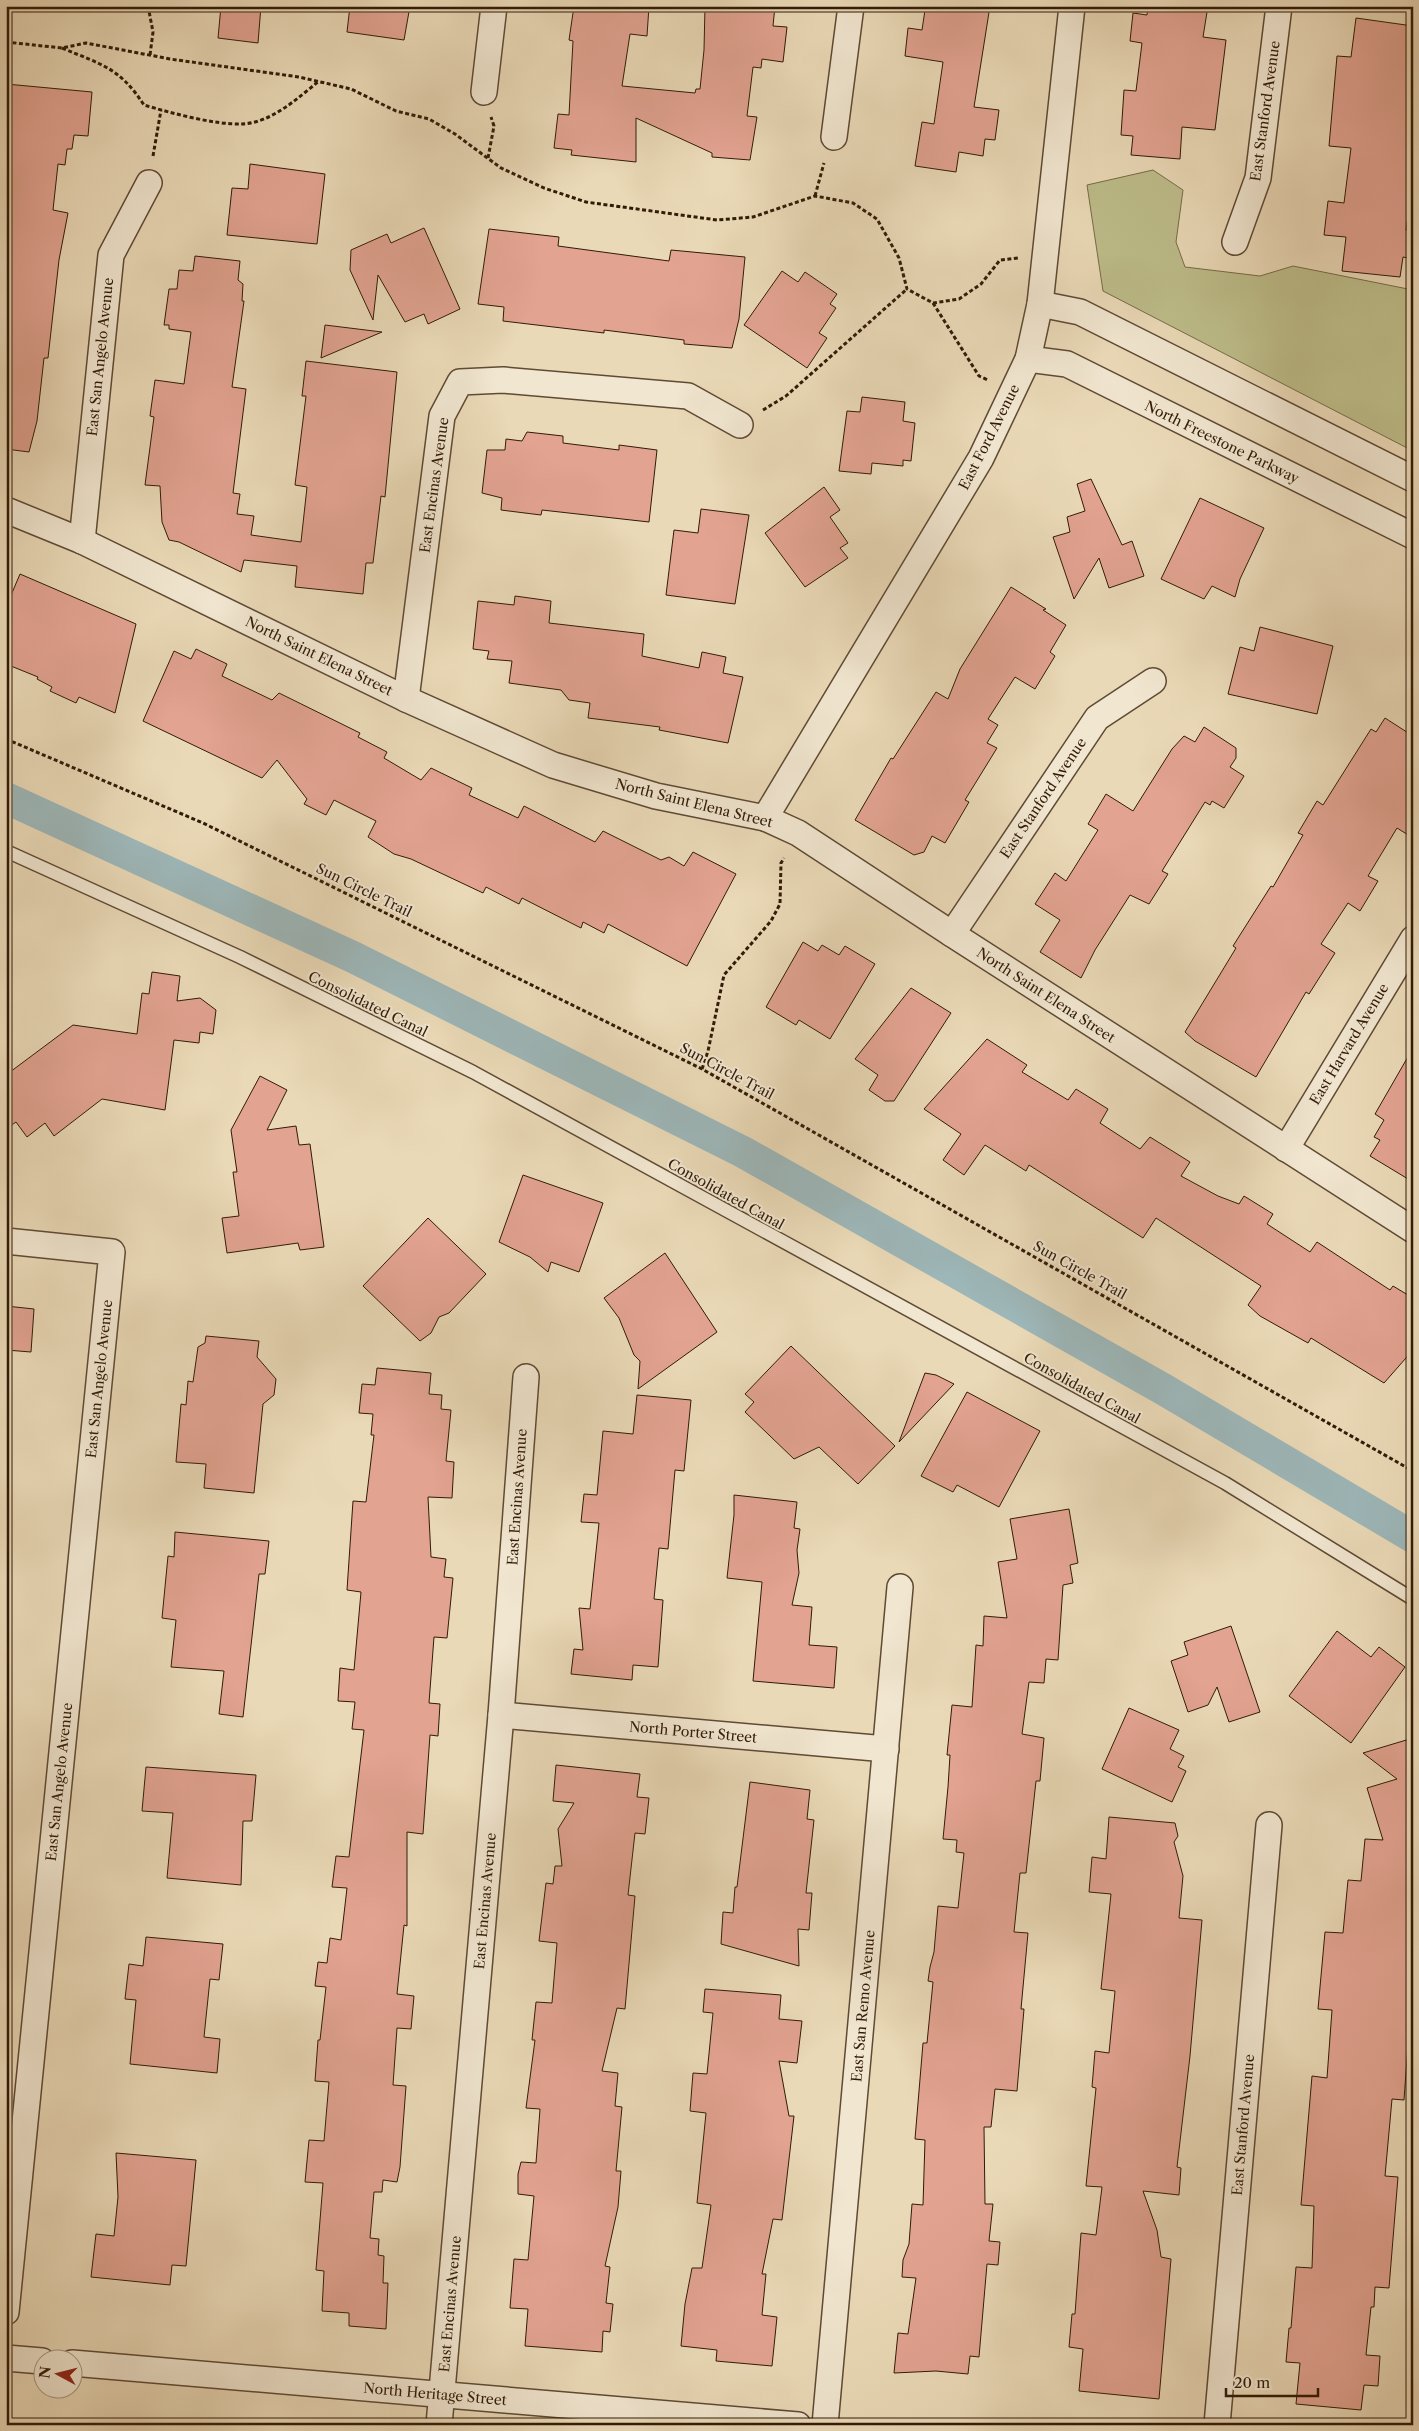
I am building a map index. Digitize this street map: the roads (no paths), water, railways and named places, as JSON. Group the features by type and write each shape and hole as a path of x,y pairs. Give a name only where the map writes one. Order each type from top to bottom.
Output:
{"street":[{"path":"484,92 494,6"},
{"path":"834,136 851,6"},
{"name":"East Ford Avenue","path":"765,818 981,458 1028,359 1040,304 1072,6"},
{"name":"East Stanford Avenue","path":"1235,242 1258,178 1279,6"},
{"name":"East San Angelo Avenue","path":"82,541 111,255 149,183"},
{"path":"1040,304 1080,312 1413,479"},
{"name":"North Freestone Parkway","path":"1028,359 1067,364 1413,536"},
{"name":"East Encinas Avenue","path":"406,699 442,416 460,382 502,380 688,396 740,425"},
{"name":"North Saint Elena Street","path":"6,510 82,541 406,699 553,765 656,796 765,818 798,832 952,934 1413,1230"},
{"name":"East Stanford Avenue","path":"952,934 1097,718 1153,681"},
{"name":"East Harvard Avenue","path":"1286,1149 1413,939"},
{"name":"East San Angelo Avenue","path":"6,1241 112,1252 6,2312"},
{"name":"East Encinas Avenue","path":"439,2425 501,1714 526,1377"},
{"name":"East San Remo Avenue","path":"825,2425 900,1587"},
{"name":"North Porter Street","path":"501,1714 886,1749"},
{"name":"East Stanford Avenue","path":"1217,2425 1269,1825"},
{"path":"6,2358 32,2360"},
{"name":"North Heritage Street","path":"82,2365 798,2425"}],"lane":[{"name":"Consolidated Canal","path":"6,851 240,957 473,1072 1225,1484 1413,1599"}],"waterway":[{"path":"6,798 353,957 743,1152 1163,1389 1413,1537"}]}
